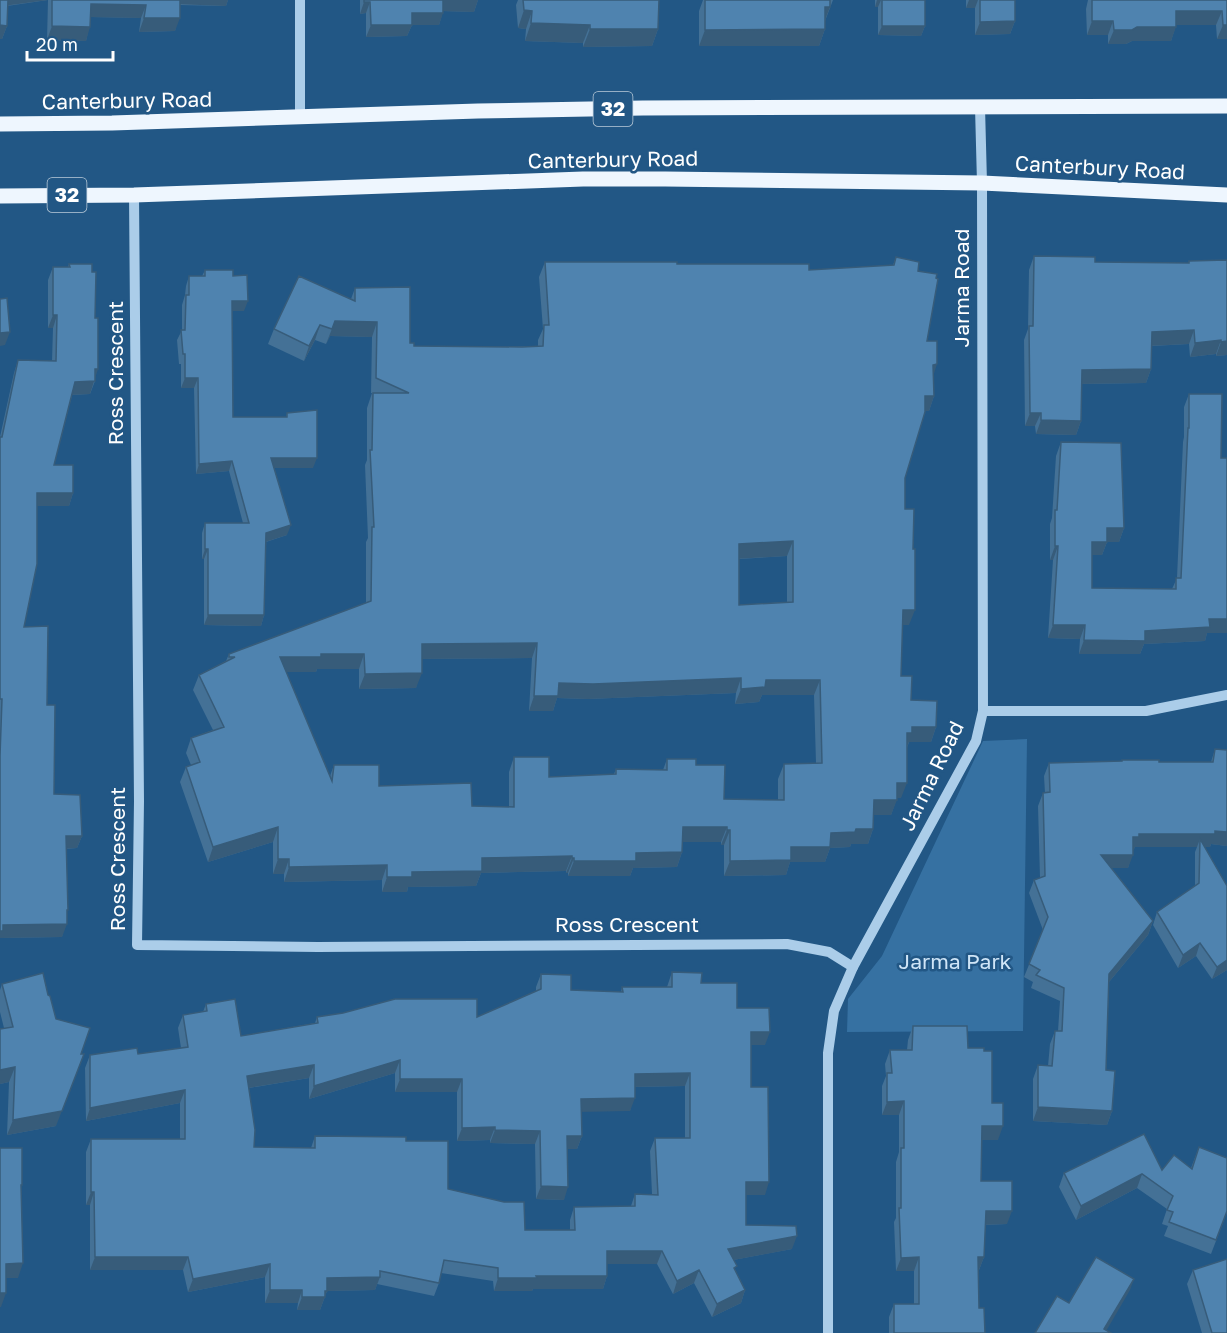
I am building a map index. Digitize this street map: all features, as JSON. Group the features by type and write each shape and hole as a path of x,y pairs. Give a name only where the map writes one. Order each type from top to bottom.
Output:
{"main road":[{"name":"Canterbury Road","path":"0,124 643,108 1227,106"},
{"name":"Canterbury Road","path":"0,196 134,195 583,179 982,183 1227,195"}],"street":[{"path":"300,0 300,117"},
{"name":"Jarma Road","path":"828,1333 828,1053 834,1011 854,967 976,741 983,711 980,107"},
{"name":"Ross Crescent","path":"134,195 139,801 137,945 787,944 829,952 854,967"},
{"path":"983,711 1146,711 1227,695"}],"green space":[{"name":"Jarma Park","path":"1027,739 1023,1031 847,1032 848,999 882,956 983,741"}],"building":[{"path":"0,0 8,0 7,26 0,25"},
{"path":"52,0 180,0 180,18 144,18 146,5 91,4 90,27 52,26"},
{"path":"364,0 443,0 443,13 412,13 412,25 371,25 370,2 364,2"},
{"path":"523,0 659,0 658,29 590,29 590,25 531,23 532,11 524,10"},
{"path":"705,0 830,0 830,7 825,7 825,29 705,30"},
{"path":"882,0 925,0 925,26 882,26"},
{"path":"980,0 1015,0 1015,21 980,22"},
{"path":"1092,0 1227,0 1227,25 1223,25 1222,11 1176,11 1176,27 1137,27 1132,30 1114,30 1113,21 1092,21"},
{"path":"1034,256 1095,257 1095,262 1189,263 1189,261 1227,260 1227,341 1195,343 1194,330 1152,332 1151,369 1082,370 1081,421 1041,420 1041,413 1030,413 1029,326 1033,326"},
{"path":"896,257 919,262 918,271 937,274 938,279 927,341 937,341 937,364 933,365 934,396 925,396 925,412 905,478 905,509 914,509 915,610 903,610 901,676 912,676 911,700 937,701 936,727 912,727 912,733 907,733 907,783 897,783 897,800 874,800 873,829 831,833 830,847 791,847 791,860 730,861 730,830 727,830 727,827 683,827 682,852 636,853 636,861 574,861 572,856 482,858 482,871 412,872 412,877 387,877 387,865 289,867 289,859 278,859 278,827 213,847 186,767 200,762 191,738 224,727 199,675 235,657 229,657 229,654 371,601 372,527 374,527 370,450 372,450 373,393 409,393 376,378 377,322 335,321 332,329 320,325 309,346 274,329 299,276 355,301 355,288 410,287 410,343 414,343 414,346 522,347 543,346 544,325 549,325 545,262 809,264 809,270 894,265","holes":["793,541 793,602 739,605 739,544","537,643 534,696 558,696 559,683 593,684 741,678 741,689 765,687 766,680 820,680 822,763 784,764 784,800 724,799 725,765 696,765 696,759 667,759 667,770 616,769 616,774 549,777 549,757 514,757 514,807 472,806 471,783 379,786 379,765 334,765 332,781 280,657 364,654 365,674 422,673 422,644"]},
{"path":"69,264 92,264 92,272 96,272 95,318 98,318 98,369 95,369 95,381 75,382 54,465 73,465 73,493 37,493 37,564 24,627 48,626 47,705 55,705 54,794 80,795 82,836 66,836 67,924 3,925 3,931 0,931 2,699 0,699 0,437 2,437 18,360 56,361 57,315 53,315 53,267 70,267"},
{"path":"205,270 233,270 233,276 247,275 248,301 232,301 233,417 287,417 287,413 317,410 317,458 271,458 291,525 266,533 264,615 208,615 208,549 205,549 205,523 249,523 232,461 199,464 198,378 185,378 185,354 183,354 181,330 185,330 189,276 205,276"},
{"path":"7,298 10,332 0,333 0,299"},
{"path":"1189,394 1222,394 1221,458 1227,458 1227,619 1209,619 1210,627 1145,631 1145,641 1084,640 1085,625 1053,625 1058,546 1055,546 1055,510 1057,510 1061,442 1121,443 1124,528 1107,528 1107,542 1092,542 1092,588 1176,589 1176,578 1181,578"},
{"path":"1215,749 1227,750 1227,832 1139,834 1139,837 1133,837 1133,855 1101,855 1153,921 1109,974 1106,1070 1115,1071 1112,1111 1038,1107 1038,1065 1052,1066 1055,1031 1062,1031 1064,988 1036,975 1040,970 1029,964 1048,917 1034,880 1045,876 1043,793 1050,792 1049,763 1122,760 1213,762"},
{"path":"1200,839 1227,886 1227,960 1217,967 1200,943 1183,955 1157,912 1199,883"},
{"path":"672,972 702,973 701,983 737,983 737,1008 769,1008 770,1032 751,1032 751,1087 768,1087 769,1182 746,1182 746,1225 796,1226 797,1236 728,1249 737,1266 734,1268 745,1290 717,1304 699,1270 677,1281 662,1251 607,1251 607,1276 498,1278 498,1268 444,1260 439,1283 380,1271 380,1277 327,1278 325,1297 302,1297 302,1290 270,1290 270,1264 193,1279 188,1257 95,1257 91,1139 185,1139 185,1090 90,1108 90,1055 137,1048 138,1054 188,1047 183,1015 207,1011 206,1004 235,999 241,1036 318,1023 317,1017 343,1013 395,999 477,999 477,1017 541,989 541,974 571,975 571,990 623,992 622,987 672,987","holes":["400,1060 400,1079 462,1079 462,1128 495,1127 495,1130 540,1131 541,1186 568,1187 567,1136 582,1136 581,1099 635,1098 635,1074 690,1073 690,1138 655,1138 658,1195 635,1194 635,1206 574,1207 575,1230 525,1230 524,1202 504,1202 448,1189 448,1141 406,1141 406,1137 315,1136 315,1148 254,1147 255,1130 247,1076 314,1065 314,1086"]},
{"path":"43,973 56,1019 90,1028 81,1054 84,1054 62,1111 13,1120 15,1067 0,1070 0,1029 13,1027 2,984"},
{"path":"913,1026 967,1026 968,1048 984,1048 984,1051 992,1051 992,1103 1003,1103 1003,1126 982,1126 981,1181 1012,1181 1012,1211 986,1211 984,1257 978,1257 979,1308 984,1308 985,1333 894,1333 894,1304 919,1304 919,1257 901,1258 899,1208 901,1208 901,1148 904,1148 904,1101 887,1102 887,1073 892,1073 890,1050 912,1050"},
{"path":"1144,1134 1162,1170 1174,1155 1192,1169 1199,1147 1227,1158 1227,1211 1216,1240 1169,1222 1173,1212 1167,1210 1173,1196 1142,1174 1081,1206 1064,1173"},
{"path":"0,1148 22,1148 23,1263 6,1264 6,1293 0,1293"},
{"path":"1096,1257 1134,1279 1104,1329 1111,1333 1035,1333 1057,1296 1069,1303"},
{"path":"1227,1259 1227,1333 1212,1333 1193,1270"}]}
